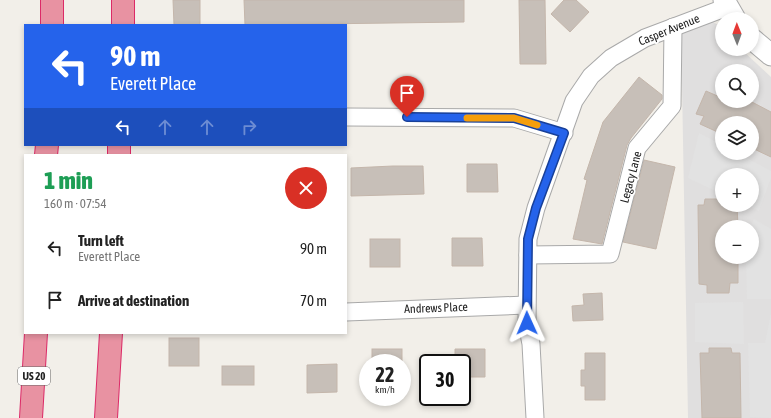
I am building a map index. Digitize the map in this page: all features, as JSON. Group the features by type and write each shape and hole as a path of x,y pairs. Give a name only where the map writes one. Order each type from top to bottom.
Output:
{"highway":[{"path":"52,0 52,24"},
{"path":"123,24 124,0"},
{"name":"US 20","path":"31,418 36,334"},
{"path":"106,418 111,334"}],"street":[{"name":"Casper Avenue","path":"535,418 531,344 527,323 526,305 528,239 536,208 564,133 574,101 591,76 611,58 645,38 672,27 729,9"},
{"name":"Legacy Lane","path":"528,256 610,254 638,148 672,106 672,27"},
{"path":"759,45 771,55"},
{"path":"347,117 514,118 564,133"},
{"name":"Andrews Place","path":"347,312 526,305"}],"shaded area":[{"path":"711,21 715,23 715,56 748,56 757,64 715,64 715,108 759,108 759,66 771,77 771,418 688,418 681,29"},
{"path":"699,133 715,141 715,160 750,160 771,171 771,178 759,211 759,168 715,168 715,191 688,178"},
{"path":"759,222 771,229 771,299 747,299 746,264 759,264"},
{"path":"743,302 744,344 695,342 695,303"},
{"path":"771,313 771,418 750,417 748,343 765,343"}],"building":[{"path":"173,0 200,0 200,24 174,24"},
{"path":"244,0 464,0 464,22 245,24"},
{"path":"519,0 545,0 546,64 520,64"},
{"path":"564,0 576,0 589,12 570,32 551,14"},
{"path":"639,77 662,95 662,99 627,145 602,244 573,239 587,180 584,179 603,122"},
{"path":"706,91 715,95 715,108 759,108 759,106 771,112 771,157 759,151 759,116 715,116 715,131 700,124 704,116 696,114"},
{"path":"644,160 675,167 656,249 623,242"},
{"path":"467,164 497,164 498,192 467,192"},
{"path":"423,166 424,194 351,196 351,168"},
{"path":"705,199 715,199 715,212 737,212 738,220 715,220 715,264 738,264 738,283 730,283 729,293 707,293 707,285 699,284 698,205 704,205"},
{"path":"452,238 482,238 483,266 452,266"},
{"path":"370,239 400,239 400,267 370,267"},
{"path":"602,293 603,320 573,321 572,306 584,305 583,294"},
{"path":"169,338 199,338 199,366 169,366"},
{"path":"709,348 731,348 732,353 740,353 741,418 702,418 700,353 709,353"},
{"path":"372,349 402,349 402,354 372,354"},
{"path":"455,349 485,349 485,377 471,377 471,354 455,354"},
{"path":"585,353 605,353 605,400 585,400 585,386 581,386 581,370 585,370"},
{"path":"337,364 337,392 307,393 307,365"},
{"path":"222,366 254,366 254,385 222,385"}],"slow traffic":[{"path":"467,118 514,118 537,125"}],"route":[{"path":"407,117 514,118 564,133 536,208 528,239 526,305 527,323"}]}
